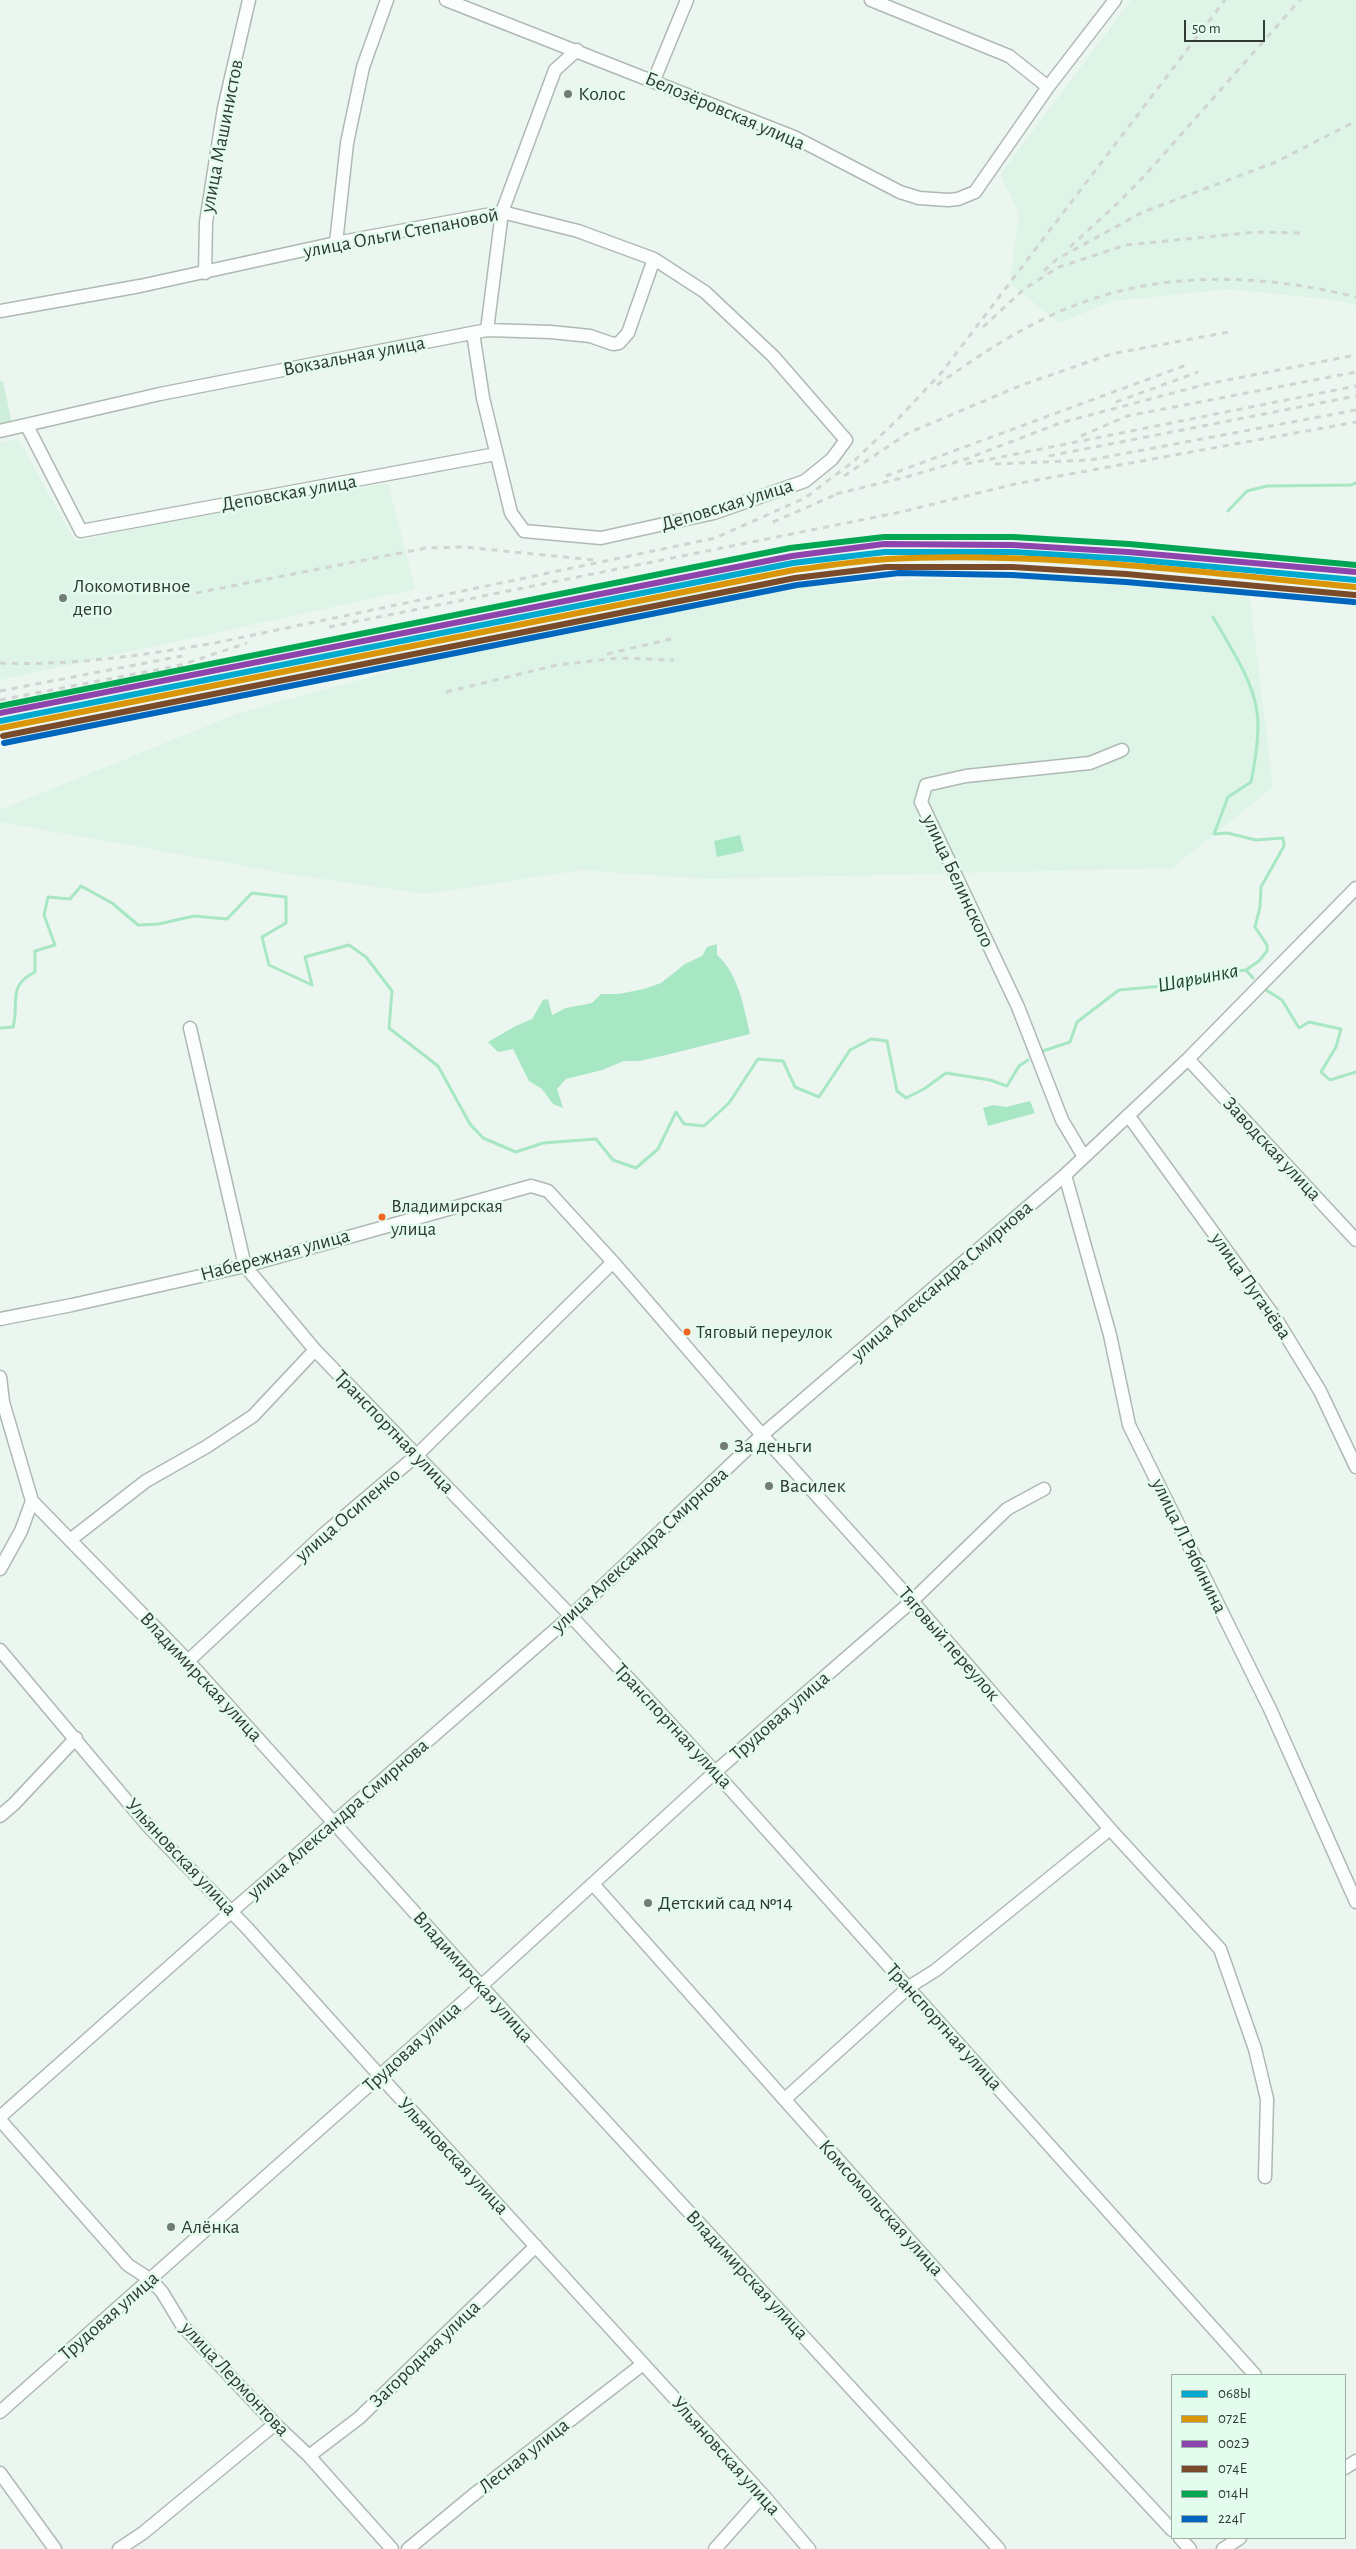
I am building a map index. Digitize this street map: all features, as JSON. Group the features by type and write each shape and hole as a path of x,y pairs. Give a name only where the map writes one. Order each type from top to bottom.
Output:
{"street":[{"name":"улица Машинистов","path":"205,273 206,222 210,194 224,108 249,0"},
{"path":"336,243 347,143 363,67 387,0"},
{"name":"Белозёровская улица","path":"446,0 654,80 794,137 900,192 919,198 958,199 975,192 1048,88"},
{"path":"654,80 687,0"},
{"path":"871,0 1009,56 1048,88 1115,0"},
{"path":"487,330 502,212 555,70 577,50"},
{"name":"улица Ольги Степановой","path":"0,311 205,273 336,243 502,212 578,231 654,259 705,292 766,349 846,440"},
{"name":"Вокзальная улица","path":"0,431 160,394 487,330 551,332 590,336 613,344 620,343 628,333 654,259"},
{"path":"473,333 483,398 496,454"},
{"name":"Деповская улица","path":"27,426 81,531 496,454 511,513 524,531 548,535 601,538 714,513 806,481 832,459 846,440"},
{"name":"улица Белинского","path":"1084,1157 1062,1120 1018,1007 921,802 926,785 966,776 1090,763 1122,750"},
{"name":"улица Александра Смирнова","path":"0,2119 232,1911 571,1616 762,1435 1084,1157 1188,1059 1356,888"},
{"name":"Транспортная улица","path":"190,1028 246,1266 315,1350 571,1616 715,1772 1254,2374"},
{"name":"Заводская улица","path":"1188,1059 1356,1240"},
{"name":"улица Пугачёва","path":"1128,1115 1276,1319 1320,1391 1356,1467"},
{"name":"улица Л.Рябинина","path":"1065,1174 1110,1335 1130,1425 1270,1709 1356,1902"},
{"name":"Набережная улица","path":"0,1319 246,1266 531,1186 548,1191"},
{"name":"Тяговый переулок","path":"548,1191 614,1262 762,1435 912,1601 1110,1829 1220,1949 1255,2049 1267,2099 1265,2177"},
{"name":"улица Осипенко","path":"188,1661 324,1534 418,1455 614,1262"},
{"path":"70,1540 146,1480 206,1447 253,1416 315,1350"},
{"name":"Владимирская улица","path":"0,1377 3,1402 32,1501 188,1661 481,1986 1000,2549"},
{"name":"Трудовая улица","path":"0,2412 481,1986 715,1772 912,1601 1007,1510 1044,1489"},
{"path":"0,1569 21,1531 32,1501"},
{"name":"Ульяновская улица","path":"0,1650 76,1738 148,1826 232,1911 763,2495 809,2549"},
{"path":"0,1816 14,1804 76,1738"},
{"path":"784,2099 909,1987 936,1970 1110,1829"},
{"name":"Комсомольская улица","path":"593,1884 1055,2404 1171,2529"},
{"name":"улица Лермонтова","path":"0,2119 128,2265 151,2280 162,2292 182,2326 275,2424 309,2456 392,2549"},
{"name":"Загородная улица","path":"309,2456 359,2418 536,2246"},
{"name":"Лесная улица","path":"408,2549 472,2496 643,2364"},
{"path":"119,2549 143,2533 275,2424"},
{"path":"0,2473 55,2549"},
{"path":"715,2549 763,2495"},
{"path":"1181,2539 1190,2549"},
{"path":"1223,2549 1238,2539"}],"shaded area":[{"path":"1131,0 1356,0 1356,305 1335,300 1231,289 1113,301 1059,323 1010,283 1019,213 1000,175"},
{"path":"0,381 3,381 12,424 0,427"},
{"path":"18,439 75,542 159,524 388,483 415,589 0,680 0,443"},
{"path":"925,579 1152,580 1249,592 1273,787 1172,868 707,879 581,870 425,894 296,875 0,822 0,810 239,713 673,594"},
{"path":"740,835 744,851 717,857 714,841"},
{"path":"717,944 717,955 730,971 739,991 750,1034 639,1061 624,1061 602,1070 566,1079 557,1089 563,1108 553,1104 542,1089 529,1081 513,1049 498,1052 488,1042 532,1019 543,1000 548,999 552,1015 566,1008 592,1003 601,994 619,994 644,989 661,983 685,964 702,956 707,947"},
{"path":"1030,1101 1035,1113 988,1126 983,1108 993,1105 1006,1107"}],"waterway":[{"name":"Шарьинка","path":"1228,511 1247,491 1267,486 1351,485 1356,483"},
{"name":"Шарьинка","path":"1043,1051 1070,1042 1077,1022 1119,990 1163,986 1192,977 1246,970 1259,961 1267,951 1267,945 1255,927 1260,907 1261,887 1284,846 1283,838 1256,840 1227,833 1214,834 1228,797 1251,782 1258,729 1255,700 1246,675 1213,617"},
{"name":"Шарьинка","path":"0,1028 13,1027 17,989 26,977 35,972 35,951 55,945 44,915 48,897 70,899 81,886 112,903 138,925 159,924 194,916 227,919 252,893 286,897 286,923 262,937 269,965 312,985 305,957 349,945 366,957 392,991 389,1028 438,1066 470,1124 483,1138 516,1152 543,1143 596,1139 613,1160 636,1168 658,1149 676,1112 684,1124 704,1126 729,1103 758,1059 783,1061 795,1087 819,1097 850,1050 871,1039 887,1041 897,1091 906,1098 924,1089 946,1073 990,1080 1007,1086 1019,1066 1028,1060"},
{"path":"1246,970 1253,978"},
{"path":"1266,990 1282,1000 1299,1028 1309,1022 1341,1029 1336,1047 1321,1072 1330,1080 1356,1072"}],"railway":[{"path":"0,663 81,661 215,643 715,538 805,498 854,461 899,418 942,372 1225,0"},
{"path":"1070,247 1147,173 1300,0"},
{"path":"1044,271 1057,259 1143,212 1276,162 1356,121"},
{"path":"983,327 1024,289 1059,267 1126,245 1256,232 1305,233"},
{"path":"937,385 994,347 1038,321 1090,300 1127,289 1165,283 1241,280 1280,283 1356,297"},
{"path":"844,476 908,433 1022,385 1111,354 1234,331"},
{"path":"836,494 914,475 966,459 1060,423 1207,384 1356,355"},
{"path":"886,476 1189,364"},
{"path":"1116,402 1198,372"},
{"path":"1081,436 1127,416 1356,372"},
{"path":"966,464 1356,386"},
{"path":"1049,456 1356,396"},
{"path":"995,464 1090,460 1356,410"},
{"path":"329,627 901,512 1015,484 1356,422"},
{"path":"773,522 842,492"},
{"path":"196,593 426,548 464,547 594,560"},
{"path":"607,654 671,639"},
{"path":"0,700 181,665 247,643"},
{"path":"0,691 182,656"},
{"path":"446,692 557,665 618,658 674,660"},
{"path":"102,687 128,684"}],"transit line":[{"name":"014Н","path":"0,706 790,548 884,537 1013,537 1129,544 1356,565"},
{"name":"002Э","path":"0,713 792,556 884,544 1013,545 1128,552 1356,572"},
{"name":"068Ы","path":"0,721 793,563 885,552 1013,552 1127,559 1356,580"},
{"name":"072Е","path":"1,728 794,570 865,561 946,557 1063,561 1181,570 1355,587"},
{"name":"074Е","path":"3,736 795,578 886,567 1012,567 1126,574 1355,595"},
{"name":"224Г","path":"4,743 797,585 899,573 1012,575 1126,582 1354,602"}],"place":[{"name":"Колос","path":"568,94"},
{"name":"Локомотивное депо","path":"63,598"},
{"name":"Владимирская улица","path":"382,1217"},
{"name":"Тяговый переулок","path":"687,1332"},
{"name":"За деньги","path":"724,1446"},
{"name":"Василек","path":"769,1486"},
{"name":"Детский сад №14","path":"648,1903"},
{"name":"Алёнка","path":"171,2227"}]}
